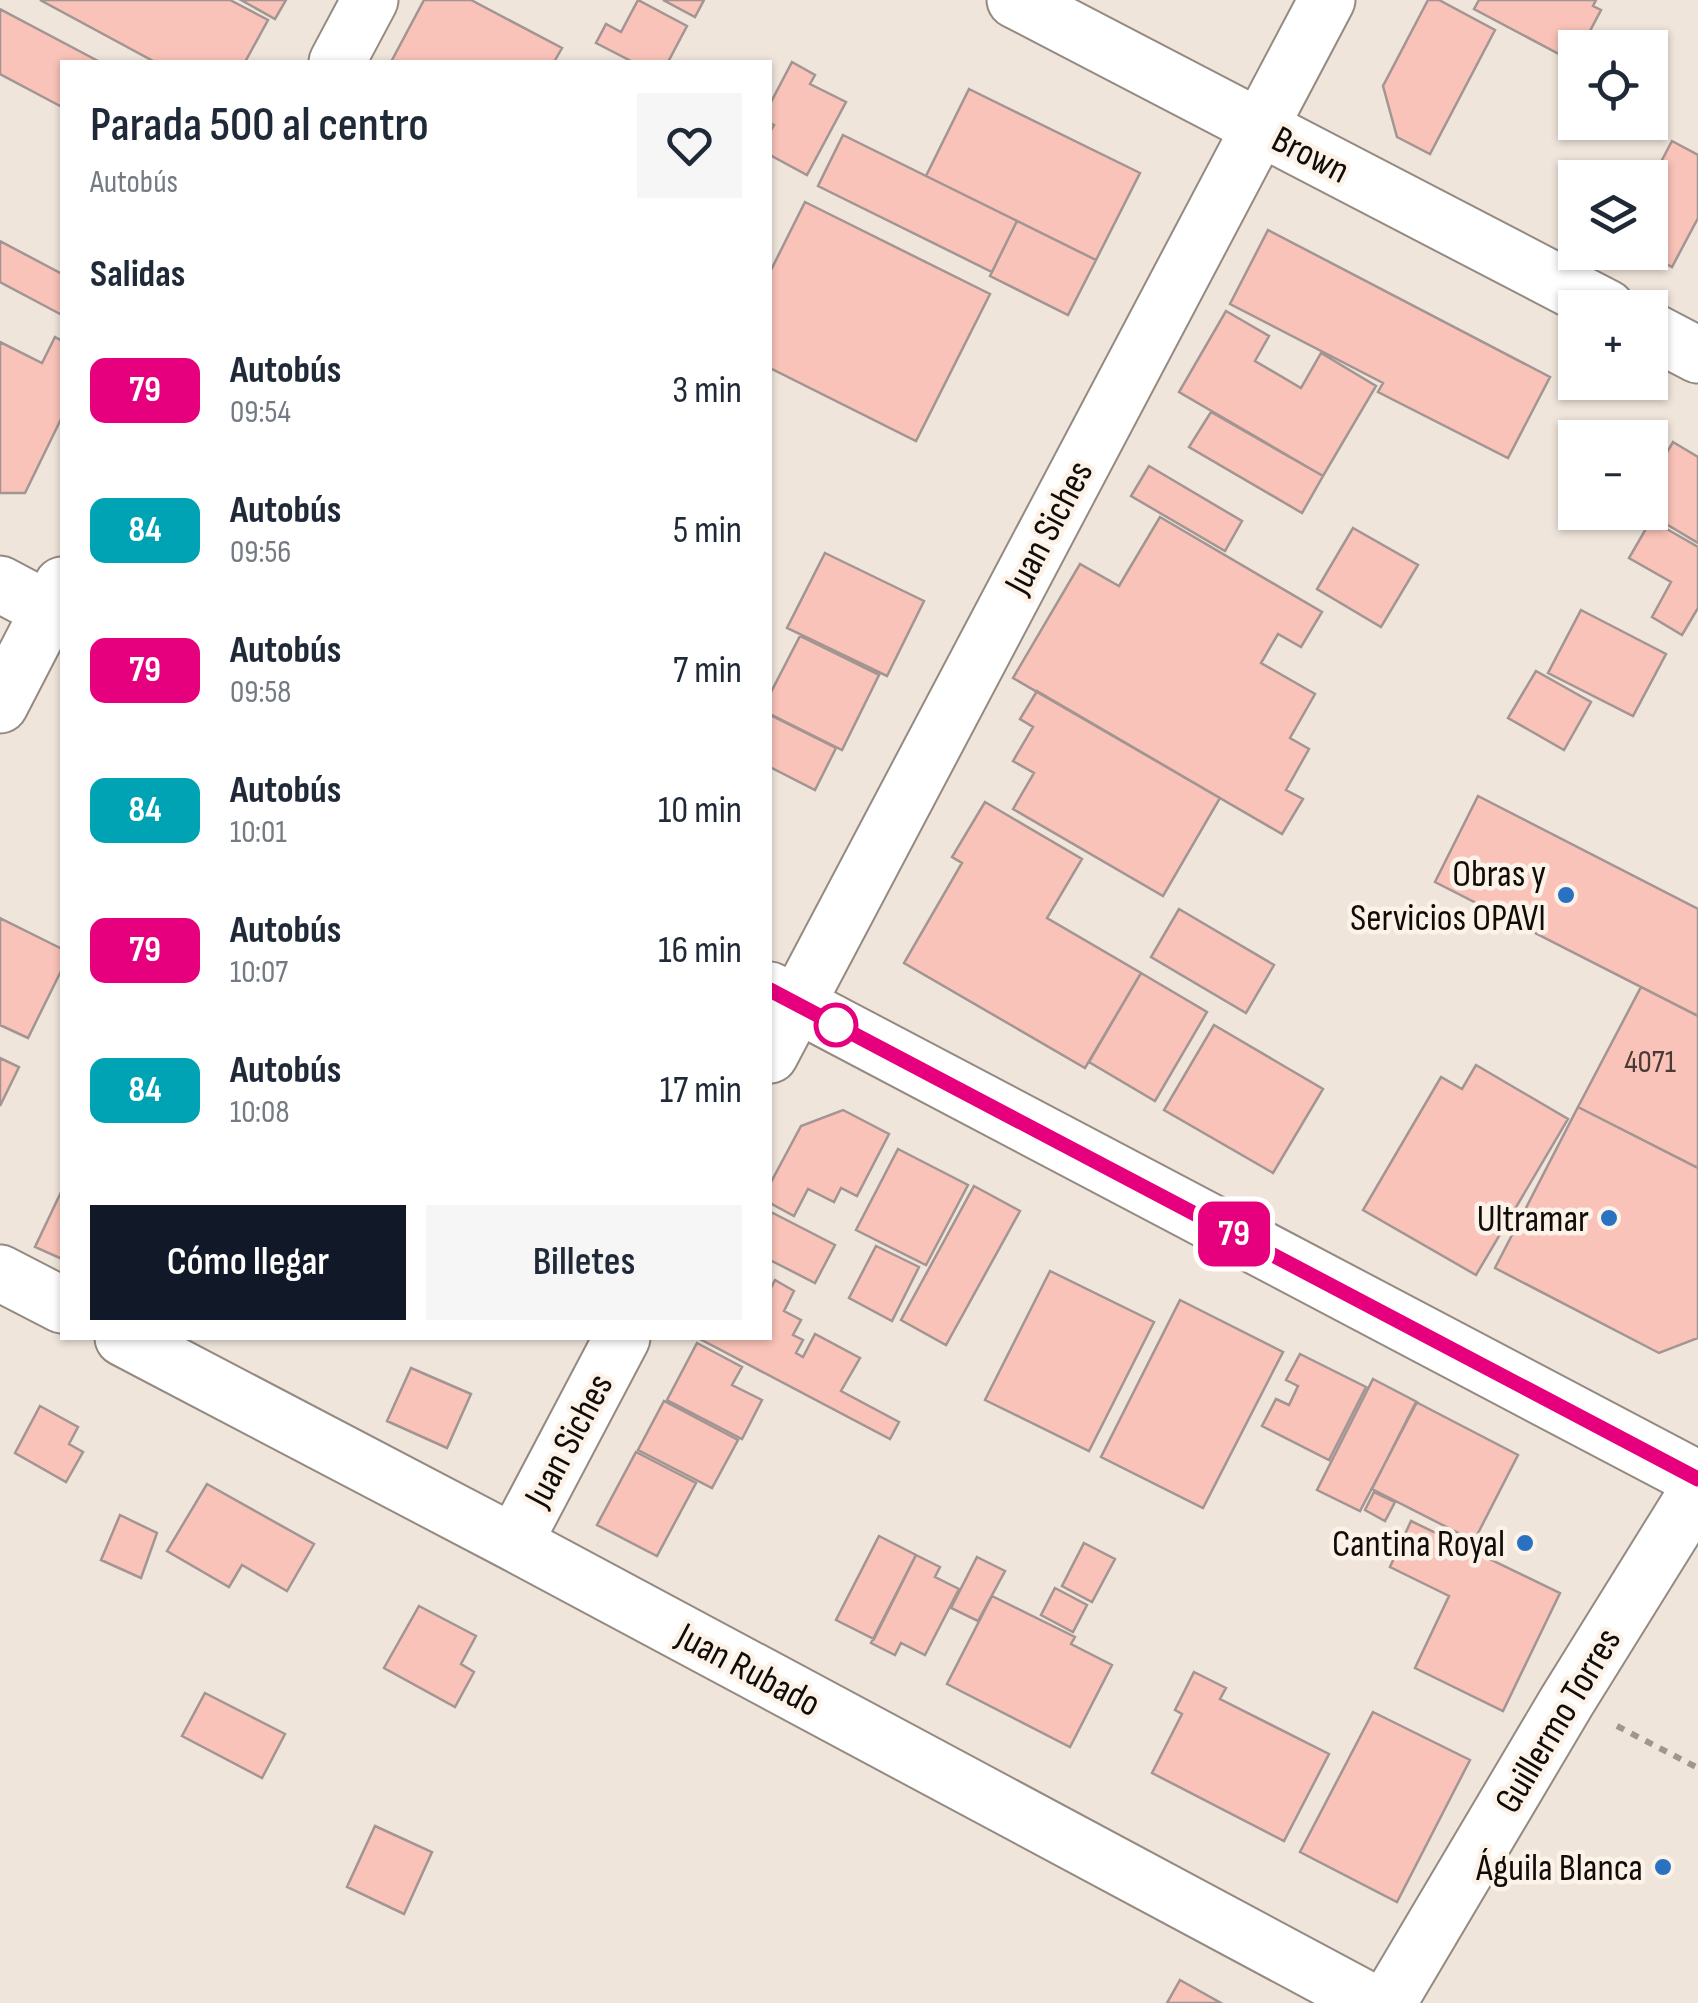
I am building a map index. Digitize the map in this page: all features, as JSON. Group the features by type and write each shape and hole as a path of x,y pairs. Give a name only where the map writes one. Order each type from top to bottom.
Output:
{"street":[{"path":"338,60 370,0"},
{"name":"Brown","path":"1015,0 1572,290"},
{"name":"Juan Siches","path":"772,1046 783,997 1326,0"},
{"path":"1668,339 1698,355"},
{"path":"0,584 58,604 0,705"},
{"path":"783,997 1698,1479"},
{"path":"0,1272 60,1305"},
{"name":"Juan Rubado","path":"128,1340 1373,2003"},
{"name":"Juan Siches","path":"514,1543 621,1340"},
{"name":"Guillermo Torres","path":"1388,2003 1566,1701 1698,1490"}],"path":[{"path":"1566,1701 1698,1768"}],"building":[{"path":"40,0 230,0 268,20 246,60 151,60"},
{"path":"241,0 286,0 275,19"},
{"path":"424,0 471,0 562,48 555,60 392,60"},
{"path":"638,0 687,26 669,60 629,60 596,43 606,24 621,32"},
{"path":"663,0 704,0 695,17"},
{"path":"1428,0 1439,0 1495,30 1430,154 1397,137 1383,86"},
{"path":"1479,0 1596,0 1593,6 1601,10 1590,30 1558,30 1558,54 1474,9"},
{"path":"0,9 96,60 60,60 60,106 0,74"},
{"path":"792,62 815,75 810,84 846,102 807,175 772,156 772,100"},
{"path":"969,89 1140,173 1096,260 926,176"},
{"path":"843,135 1017,221 992,272 818,186"},
{"path":"1672,141 1698,155 1698,218 1672,267 1668,265 1668,160 1662,160"},
{"path":"805,202 990,294 916,441 772,369 772,268"},
{"path":"1017,221 1096,260 1068,315 990,276"},
{"path":"1268,230 1550,377 1508,458 1378,392 1383,383 1230,304"},
{"path":"0,241 60,273 60,314 0,282"},
{"path":"1226,311 1269,336 1255,361 1301,388 1321,353 1376,386 1323,476 1179,392"},
{"path":"55,337 60,340 60,421 25,493 0,493 0,342 42,363"},
{"path":"1211,412 1323,476 1302,513 1189,447"},
{"path":"1673,442 1698,457 1698,543 1668,525 1668,450"},
{"path":"1149,466 1242,521 1225,551 1131,496"},
{"path":"1160,517 1322,612 1301,647 1278,634 1261,663 1315,694 1290,738 1309,749 1286,790 1303,799 1282,834 1013,678 1080,564 1119,586"},
{"path":"1353,528 1418,565 1381,627 1317,589"},
{"path":"1645,530 1668,530 1698,547 1698,608 1682,635 1652,617 1671,582 1629,558"},
{"path":"825,553 924,601 887,676 787,628"},
{"path":"1581,610 1666,654 1633,716 1548,673"},
{"path":"800,636 879,675 842,750 772,715 772,690"},
{"path":"1536,671 1591,702 1564,750 1508,718"},
{"path":"1037,691 1220,798 1163,896 1013,809 1034,773 1013,761 1033,727 1020,719"},
{"path":"772,716 836,748 815,790 772,768"},
{"name":"Obras y Servicios OPAVI","path":"1478,796 1698,909 1698,1016 1435,882"},
{"path":"985,802 1082,859 1047,918 1141,973 1085,1068 904,963 962,863 952,857"},
{"path":"1179,909 1274,965 1246,1013 1151,957"},
{"path":"0,918 60,948 60,973 28,1038 0,1025"},
{"path":"1141,973 1207,1012 1155,1101 1089,1062"},
{"path":"1641,987 1698,1016 1698,1168 1578,1107"},
{"path":"1214,1025 1323,1089 1273,1173 1164,1110"},
{"path":"0,1058 19,1067 0,1106"},
{"path":"1476,1065 1568,1119 1476,1275 1363,1210 1441,1077 1462,1089"},
{"name":"Ultramar","path":"1578,1107 1698,1168 1698,1338 1659,1353 1495,1268"},
{"path":"843,1110 889,1134 857,1196 841,1188 834,1202 808,1189 794,1216 772,1204 772,1180 801,1126"},
{"path":"898,1149 968,1185 926,1265 856,1230"},
{"path":"974,1186 1020,1211 946,1345 901,1320"},
{"path":"60,1194 60,1258 35,1247"},
{"path":"772,1213 835,1245 815,1283 772,1261"},
{"path":"876,1246 919,1267 892,1321 849,1298"},
{"path":"1050,1271 1154,1322 1089,1451 985,1400"},
{"path":"775,1280 794,1291 784,1311 801,1320 793,1335 803,1340 796,1353 803,1357 815,1334 860,1358 841,1391 899,1422 890,1439 702,1340 772,1340"},
{"path":"1180,1300 1283,1352 1203,1508 1101,1457"},
{"path":"697,1343 742,1367 732,1385 762,1400 742,1439 667,1400"},
{"path":"1300,1354 1366,1387 1329,1460 1262,1426 1276,1399 1289,1405 1298,1386 1286,1380"},
{"path":"411,1368 471,1394 447,1448 387,1421"},
{"path":"1373,1379 1417,1402 1360,1511 1317,1490"},
{"path":"664,1401 738,1440 712,1488 638,1450"},
{"path":"1416,1402 1518,1455 1474,1541 1372,1489"},
{"path":"40,1406 78,1427 69,1444 83,1452 66,1482 15,1453"},
{"path":"636,1452 696,1483 657,1556 597,1525"},
{"path":"207,1484 314,1544 287,1591 242,1565 229,1587 167,1551"},
{"path":"1374,1492 1395,1502 1385,1521 1365,1510"},
{"path":"120,1515 157,1533 141,1578 101,1560"},
{"path":"1411,1521 1560,1593 1503,1711 1415,1668 1449,1596 1390,1567"},
{"path":"879,1536 916,1555 874,1639 836,1620"},
{"path":"1084,1543 1115,1559 1092,1602 1062,1586"},
{"path":"916,1555 940,1567 935,1577 959,1589 925,1655 901,1643 895,1655 871,1643"},
{"path":"977,1557 1005,1571 978,1621 951,1608"},
{"path":"1055,1588 1087,1605 1073,1632 1041,1615"},
{"path":"992,1596 1075,1637 1071,1644 1112,1665 1070,1747 947,1684"},
{"path":"419,1606 476,1636 461,1664 474,1672 455,1707 384,1668"},
{"path":"1194,1672 1226,1688 1220,1699 1329,1754 1284,1841 1152,1773 1182,1714 1175,1710"},
{"path":"205,1693 285,1734 262,1778 182,1736"},
{"path":"1373,1712 1470,1760 1397,1902 1300,1852"},
{"path":"375,1826 432,1852 404,1914 347,1887"},
{"path":"1180,1980 1221,2003 1167,2003"}],"bus line":[{"name":"79","path":"772,991 1698,1479"}],"place":[{"name":"Obras y Servicios OPAVI","path":"1566,895"},
{"name":"Ultramar","path":"1609,1218"},
{"name":"Cantina Royal","path":"1525,1543"},
{"name":"Águila Blanca","path":"1663,1867"}]}
